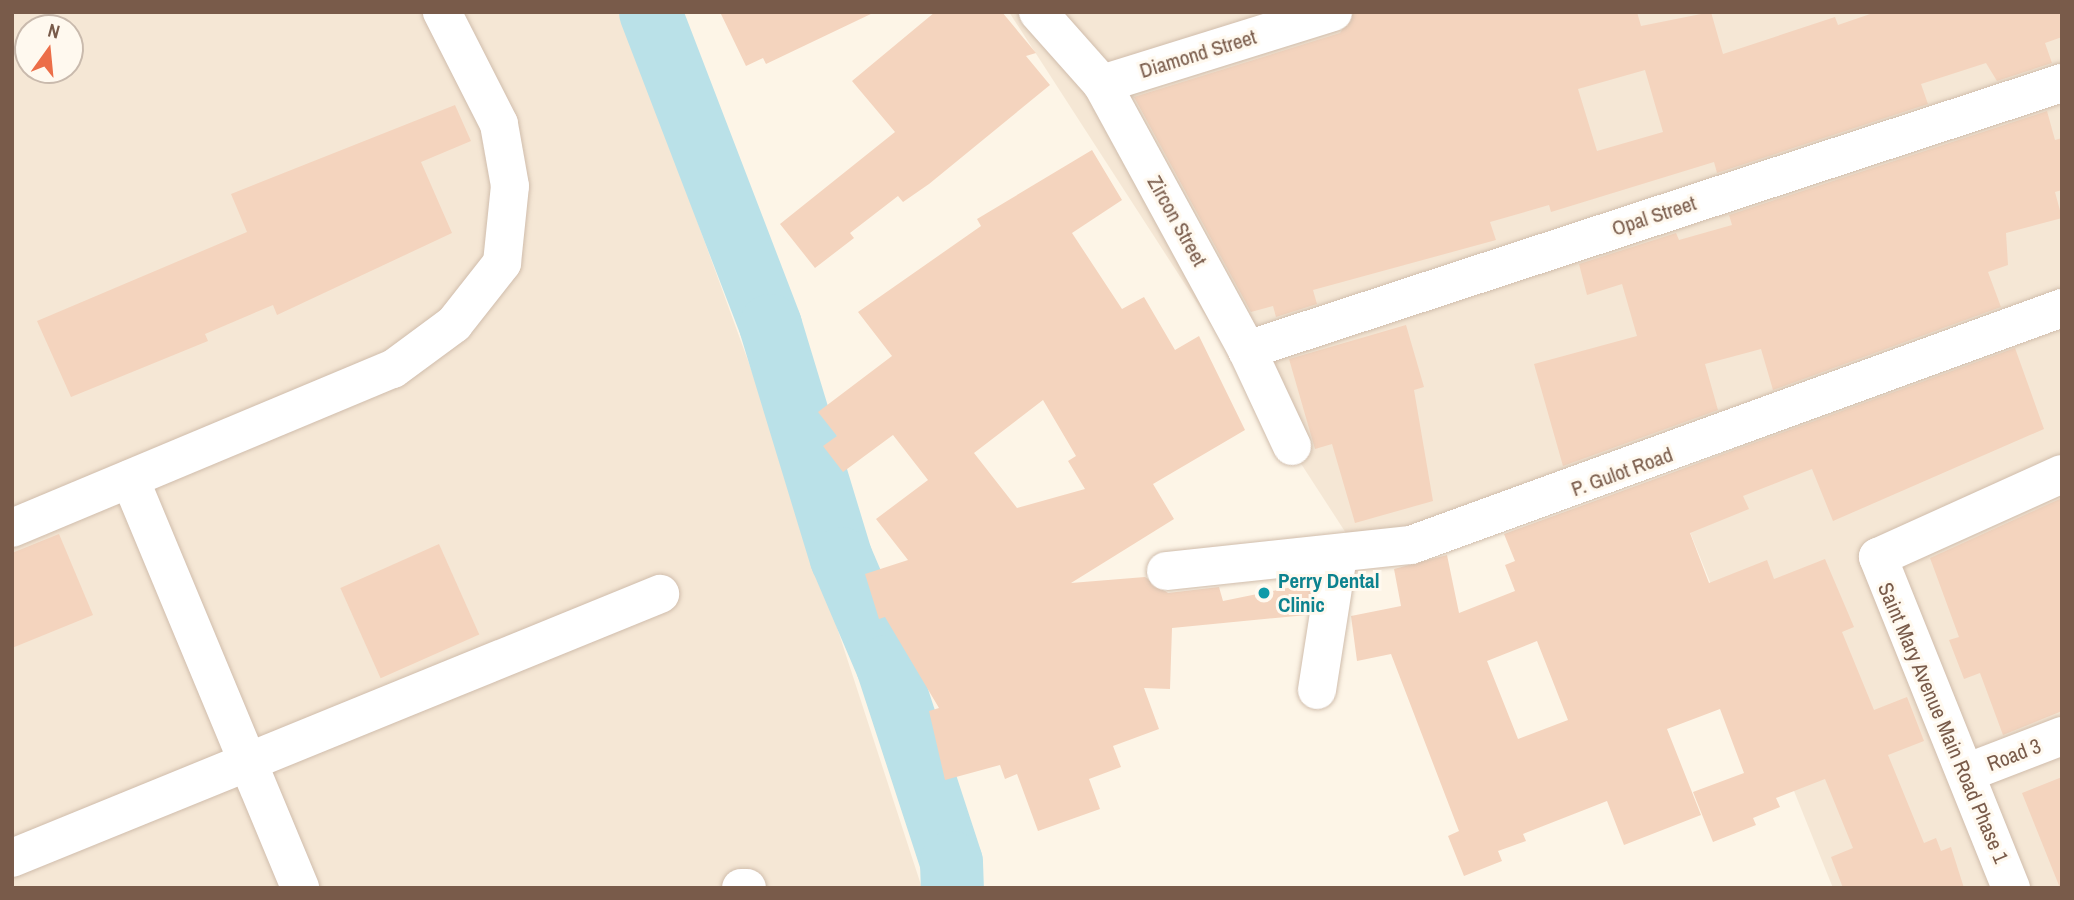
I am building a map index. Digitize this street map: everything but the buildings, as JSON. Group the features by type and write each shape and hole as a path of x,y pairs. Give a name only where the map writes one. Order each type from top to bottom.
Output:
{"street":[{"path":"12,528 393,369 454,324 502,263 510,187 499,124 442,12"},
{"name":"Zircon Street","path":"1038,12 1102,84 1247,350 1292,446"},
{"name":"Diamond Street","path":"1102,84 1333,12"},
{"name":"Opal Street","path":"1247,350 2062,83"},
{"name":"P. Gulot Road","path":"1166,572 1338,556 1411,545 1488,521 2062,308"},
{"name":"Saint Mary Avenue Main Road Phase 1","path":"2011,888 1878,557 2062,474"},
{"path":"130,479 244,760 300,888"},
{"path":"1317,690 1338,556"},
{"path":"12,858 244,760 660,594"},
{"name":"Road 3","path":"1966,773 2062,736"},
{"path":"741,888 747,888"}],"shaded area":[{"path":"12,12 621,12 766,410 922,888 12,888"},
{"path":"1009,12 2062,12 2062,298 1719,426 1353,544"},
{"path":"2062,319 2062,888 1833,888 1667,475"}],"waterway":[{"path":"650,12 770,325 841,558 887,666 951,862 952,888"}],"place":[{"name":"Perry Dental Clinic","path":"1264,593"}]}
